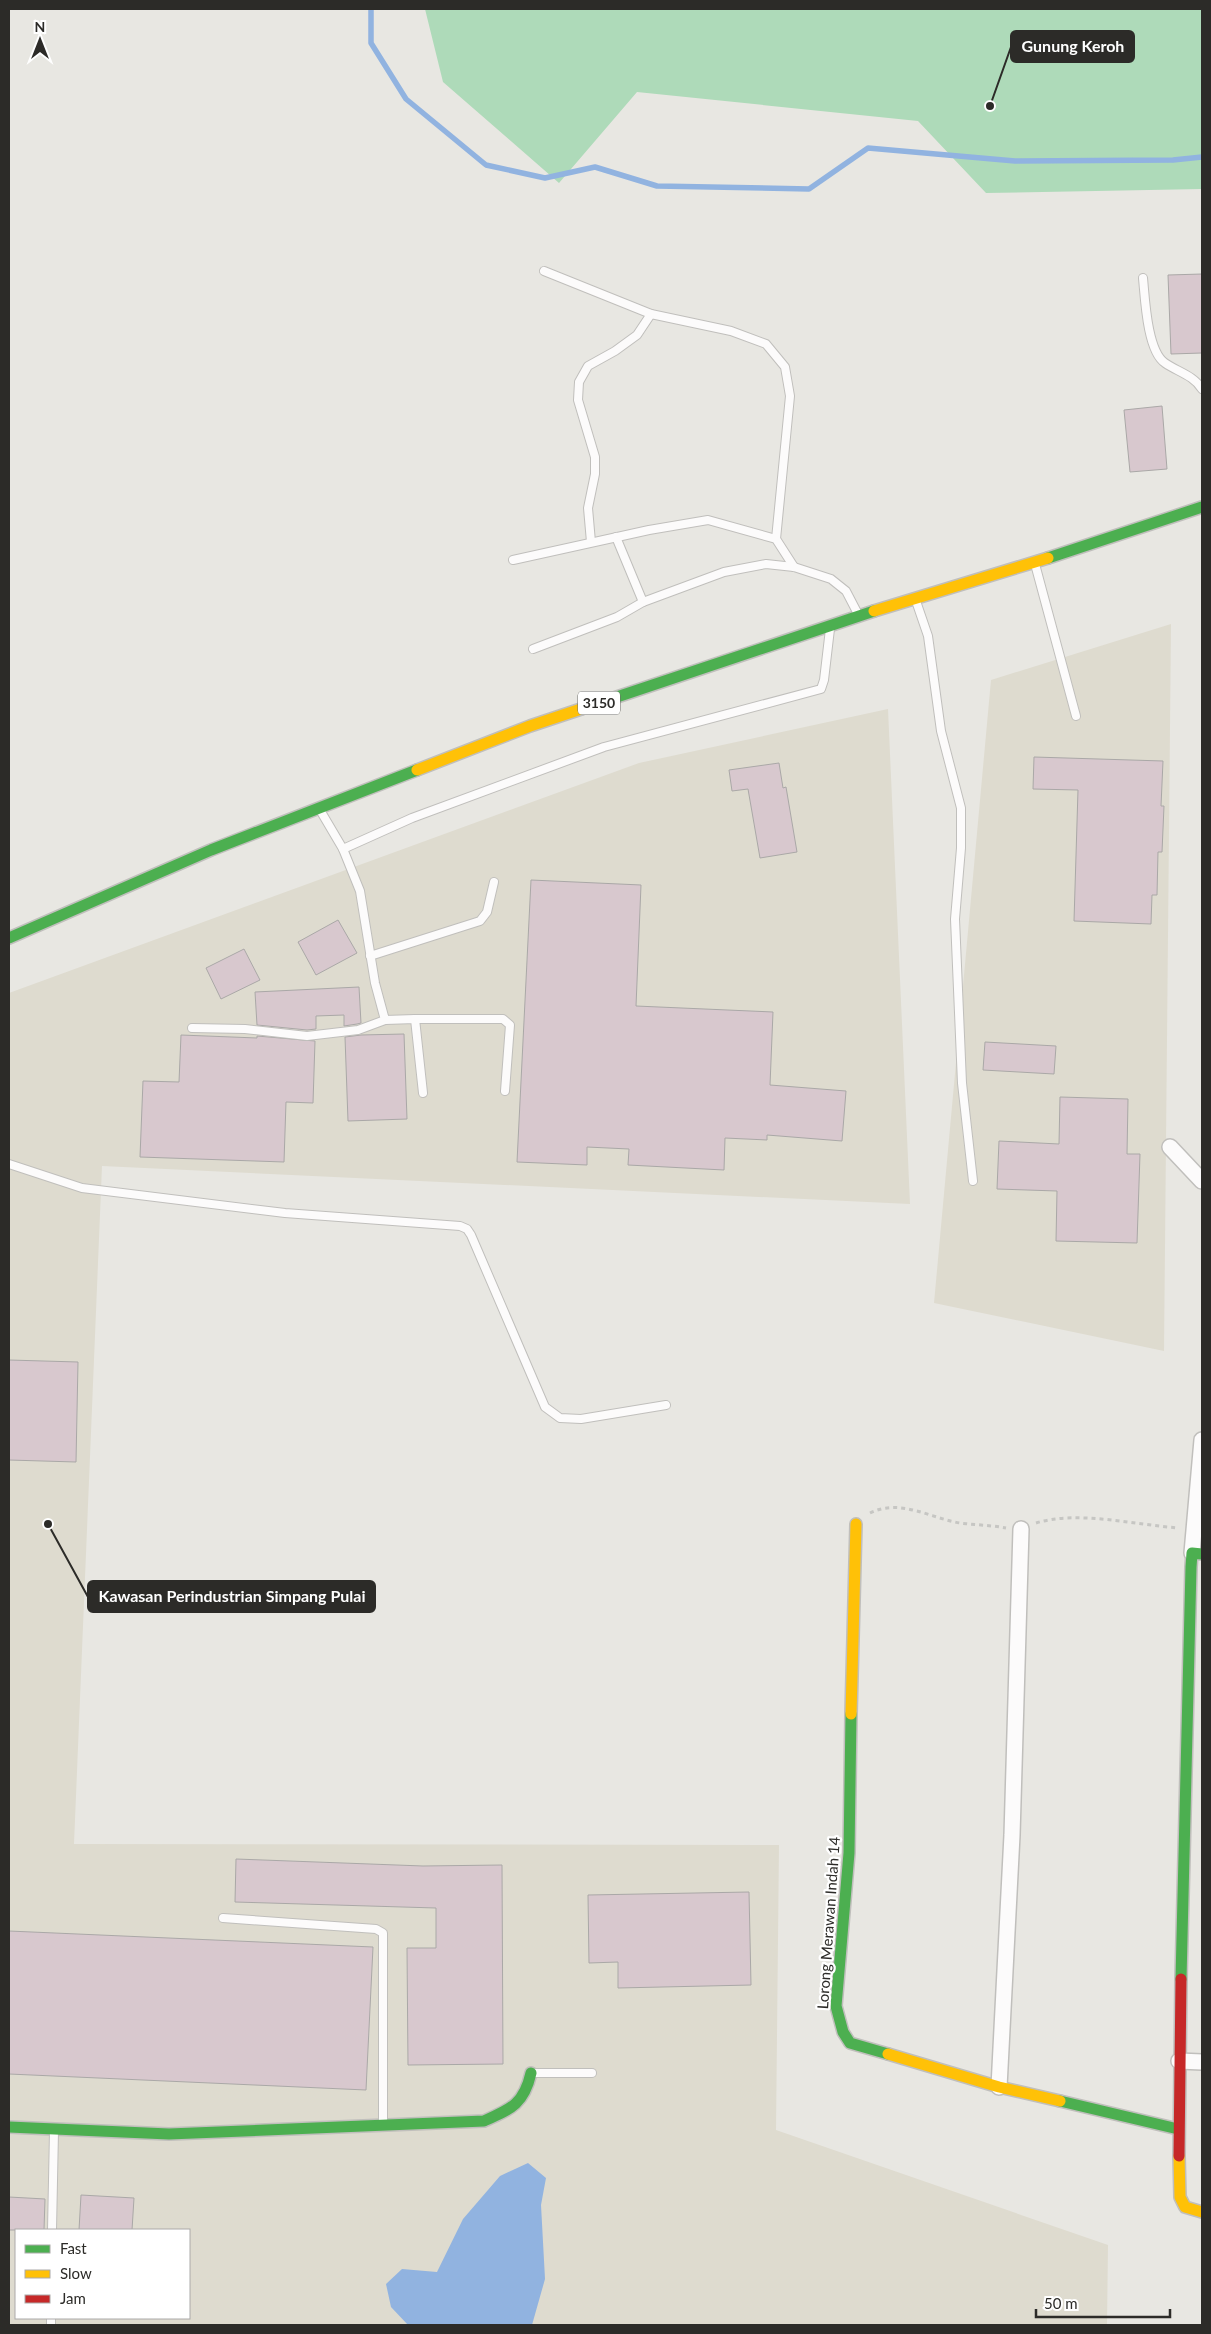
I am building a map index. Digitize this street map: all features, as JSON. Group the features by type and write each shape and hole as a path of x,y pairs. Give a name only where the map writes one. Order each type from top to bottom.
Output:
{"street":[{"name":"3150","path":"9,938 211,850 530,726 859,616 1035,562 1202,507"},
{"path":"1170,1147 1202,1181"},
{"path":"1202,1440 1194,1525 1197,1553 1183,1834 1178,2129 1180,2197 1185,2207 1202,2212"},
{"name":"Lorong Merawan Indah 14","path":"856,1524 852,1686 852,1796 847,1897 836,2001 838,2022 843,2035 850,2042 999,2087 1178,2129"},
{"path":"999,2087 1012,1835 1021,1529"},
{"path":"1179,2062 1202,2062"},
{"path":"9,2127 169,2134 484,2121 515,2107 528,2092 531,2073"}],"lane":[{"path":"544,272 651,314 731,331 766,344 785,367 790,396 776,539 794,567"},
{"path":"1143,278 1149,335 1162,362 1196,380 1202,389"},
{"path":"591,542 588,508 595,474 595,457 578,400 579,382 588,366 615,351 637,335 651,314"},
{"path":"513,560 591,542 708,520 776,539"},
{"path":"616,537 643,602"},
{"path":"1035,562 1076,716"},
{"path":"533,649 617,617 643,602 724,572 766,564 794,567 831,579 846,591 859,616"},
{"path":"915,599 928,636 942,731 960,808 961,848 955,919 962,1083 973,1181"},
{"path":"343,849 412,818 604,747 821,689 824,680 830,627"},
{"path":"319,808 343,849 360,891 370,956 385,1020"},
{"path":"370,956 480,921 487,912 494,882"},
{"path":"415,1019 423,1093"},
{"path":"192,1028 245,1029 307,1036 358,1030 385,1020 502,1019 510,1025 505,1091"},
{"path":"9,1164 82,1188 285,1213 460,1226 467,1229 471,1236 544,1407 560,1418 581,1419 666,1405"},
{"path":"223,1918 376,1929 383,1933 384,2124"},
{"path":"531,2073 592,2073"},
{"path":"52,2229 54,2129"}],"path":[{"path":"856,1524 864,1516 877,1510 901,1508 960,1523 1021,1529 1050,1520 1126,1521 1178,1528 1194,1525"}],"shaded area":[{"path":"1171,624 1164,1351 934,1303 991,680"},
{"path":"888,709 910,1204 102,1166 74,1844 779,1845 776,2130 1108,2245 1107,2325 9,2325 9,993 639,763"}],"green space":[{"path":"425,9 1202,9 1202,189 986,193 918,121 637,92 559,183 443,82"}],"water":[{"path":"528,2163 546,2178 541,2205 545,2279 532,2325 408,2325 391,2307 386,2284 402,2269 437,2272 463,2219 500,2176"}],"building":[{"path":"1202,274 1202,353 1171,354 1168,275"},
{"path":"1162,406 1167,469 1130,472 1124,410"},
{"path":"1034,757 1163,761 1161,806 1164,806 1162,852 1158,852 1157,895 1152,895 1151,924 1074,921 1078,790 1033,789"},
{"path":"779,763 783,788 786,787 797,852 760,858 748,789 732,791 729,770"},
{"path":"531,880 641,885 636,1006 773,1012 770,1085 846,1091 842,1141 767,1135 767,1140 725,1138 724,1170 628,1165 629,1149 587,1147 587,1165 517,1162"},
{"path":"338,920 357,953 316,975 298,942"},
{"path":"244,949 260,980 221,999 206,968"},
{"path":"359,987 361,1023 344,1026 344,1015 316,1016 316,1029 307,1030 257,1025 255,992"},
{"path":"404,1034 407,1119 348,1121 345,1037"},
{"path":"181,1035 257,1038 257,1036 315,1041 313,1103 286,1102 284,1162 140,1157 143,1081 179,1082"},
{"path":"985,1042 1056,1046 1054,1074 983,1070"},
{"path":"1060,1097 1128,1099 1127,1154 1140,1154 1137,1243 1056,1241 1057,1191 997,1189 999,1141 1059,1144"},
{"path":"9,1360 78,1362 76,1462 9,1460"},
{"path":"236,1859 423,1866 502,1865 503,2064 408,2065 407,1948 436,1948 436,1908 235,1902"},
{"path":"749,1892 751,1985 618,1988 618,1962 589,1963 588,1895"},
{"path":"9,1931 373,1947 366,2090 9,2074"},
{"path":"81,2195 134,2198 132,2229 79,2229"},
{"path":"9,2197 45,2199 44,2229 9,2230"}],"waterway":[{"path":"371,9 371,43 406,99 486,165 545,178 595,167 657,186 809,189 868,148 1015,161 1173,160 1202,157"}],"traffic: fast":[{"path":"1048,558 1202,507"},
{"path":"581,709 874,611"},
{"path":"9,938 211,850 417,770"},
{"path":"1181,1979 1191,1567 1192,1553 1202,1554"},
{"path":"851,1714 849,1853 836,2006 843,2032 850,2043 888,2054"},
{"path":"9,2127 169,2134 484,2121 509,2109 520,2099 531,2073"},
{"path":"1060,2101 1178,2129"}],"traffic: slow":[{"path":"874,611 1048,558"},
{"path":"417,770 530,726 581,709"},
{"path":"851,1714 856,1524"},
{"path":"888,2054 999,2087 1060,2101"},
{"path":"1179,2156 1180,2197 1185,2207 1202,2212"}],"traffic: jam":[{"path":"1179,2156 1181,1979"}],"place":[{"name":"Gunung Keroh","path":"990,106"},
{"name":"Kawasan Perindustrian Simpang Pulai","path":"48,1524"}]}
